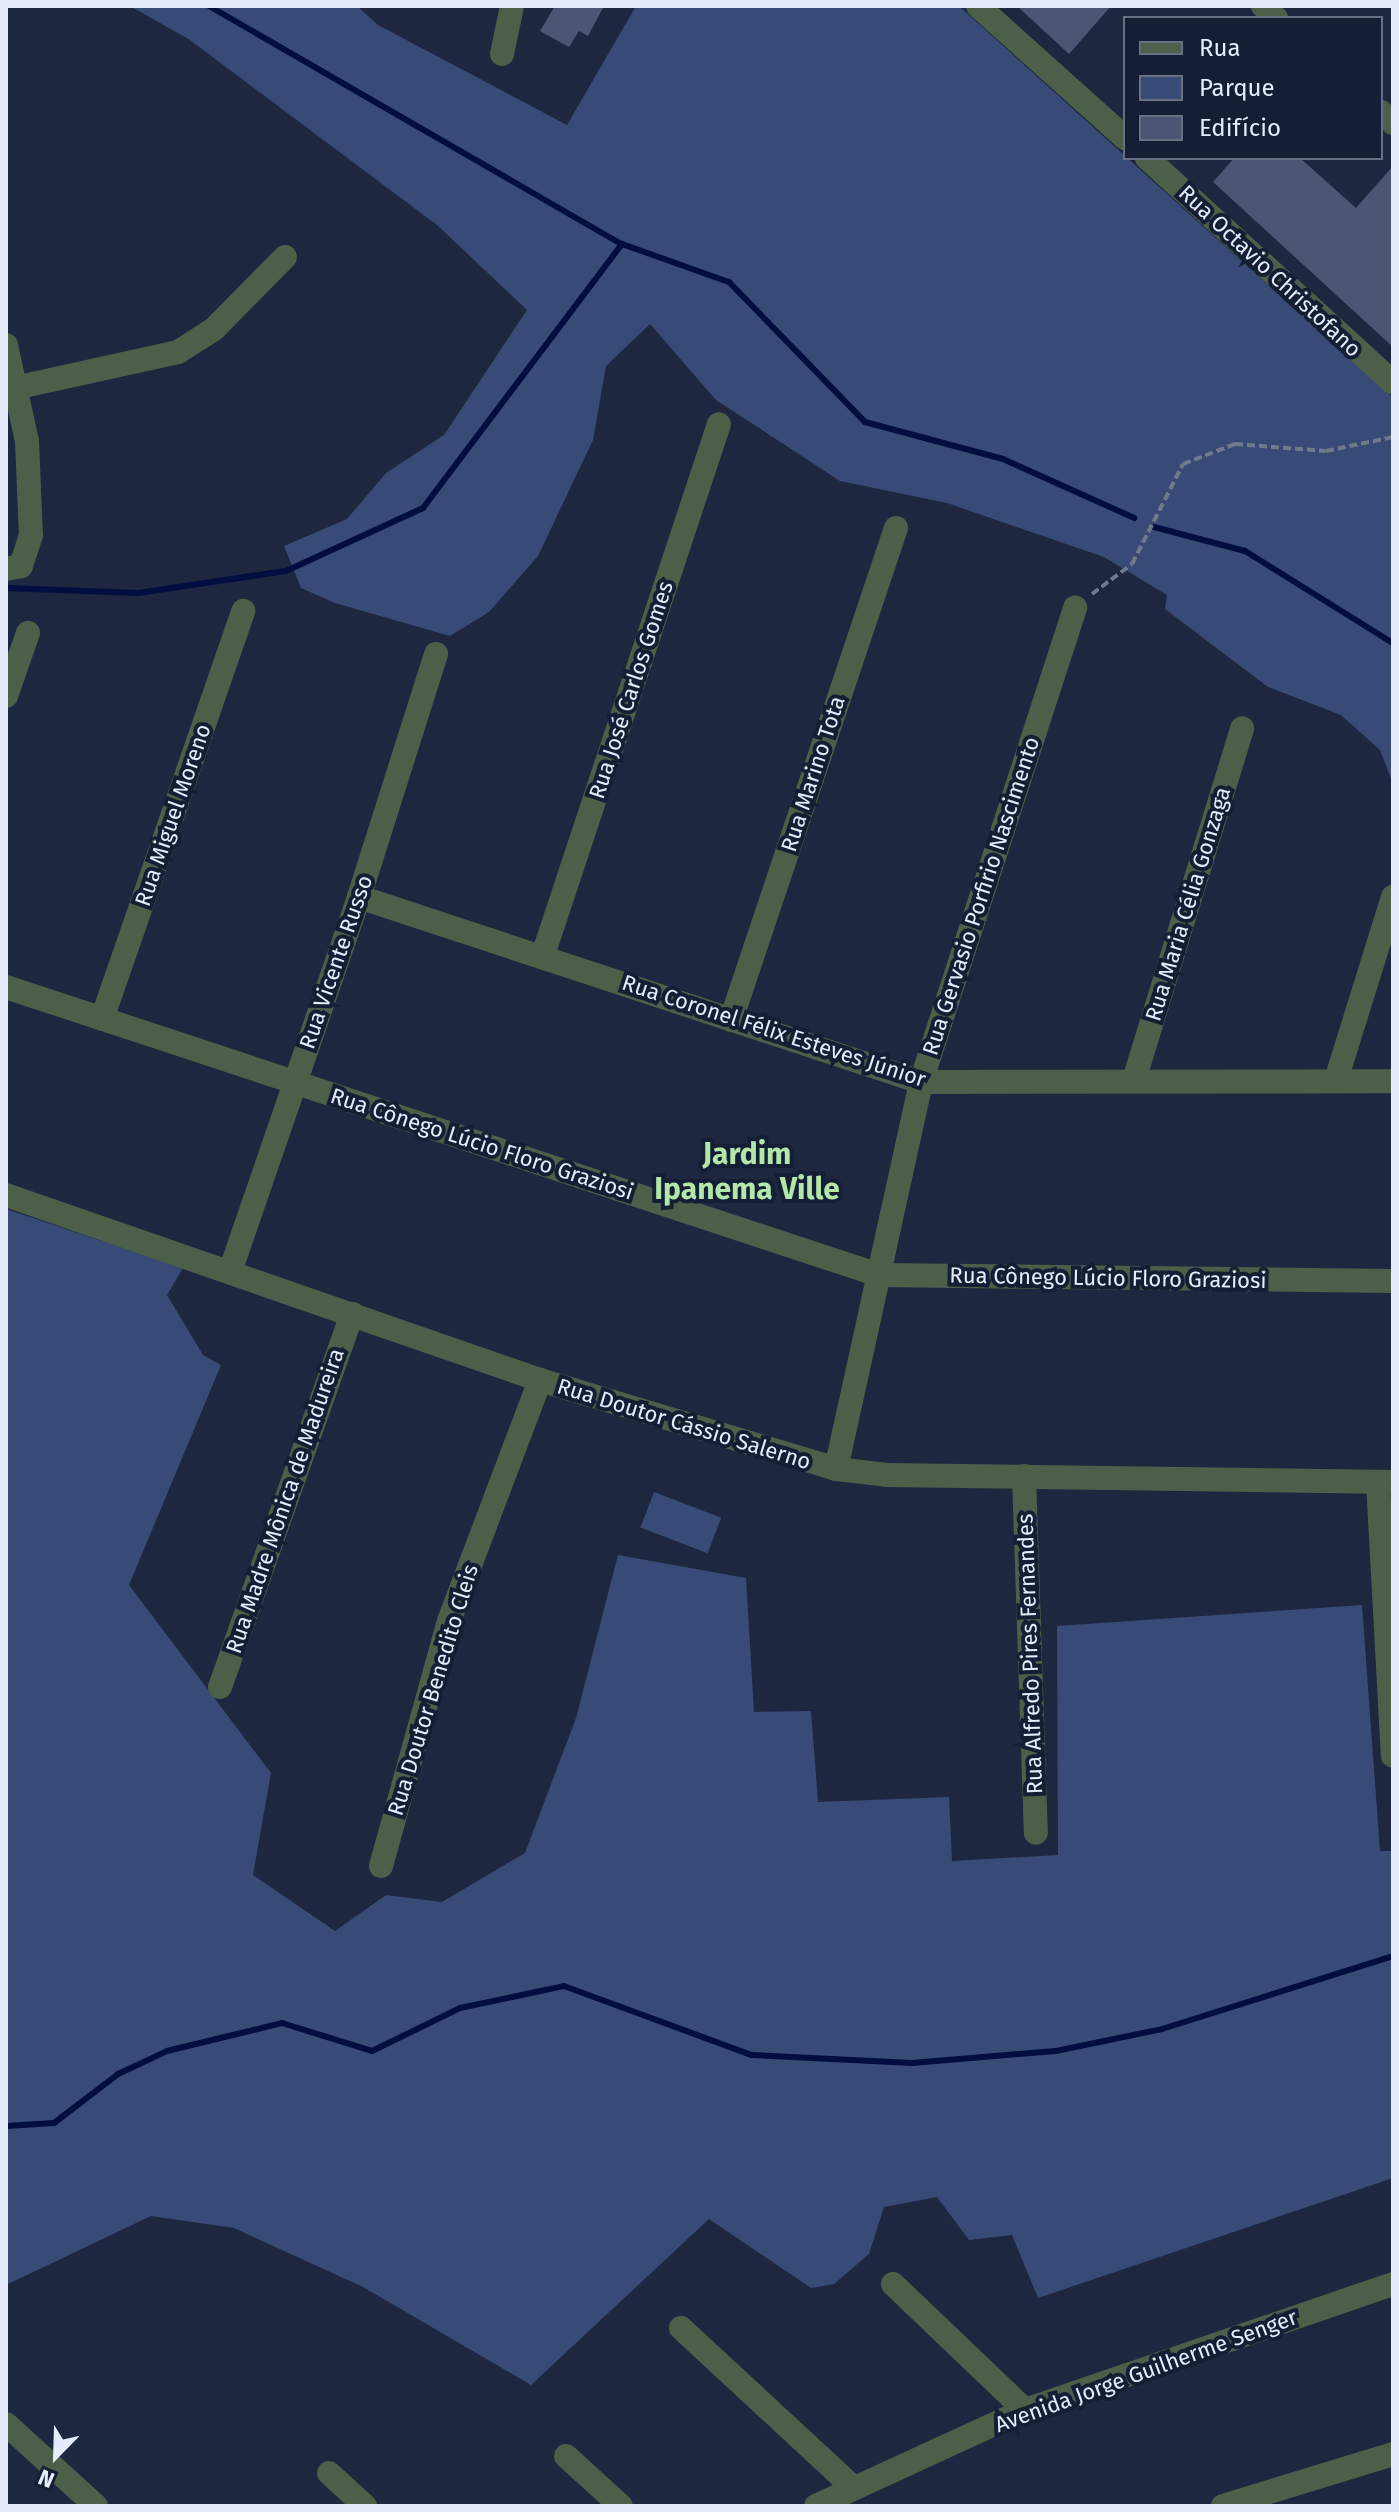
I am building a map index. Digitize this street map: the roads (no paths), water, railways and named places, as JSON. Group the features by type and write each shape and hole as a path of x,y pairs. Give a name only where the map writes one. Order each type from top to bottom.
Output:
{"street":[{"path":"502,54 512,6"},
{"path":"978,6 1123,136"},
{"name":"Rua Octavio Christofano","path":"1151,160 1393,383"},
{"path":"19,387 178,352 214,329 285,257"},
{"path":"6,345 19,387 31,535 21,566 6,569"},
{"name":"Rua José Carlos Gomes","path":"543,955 719,424"},
{"name":"Rua Marino Tota","path":"731,1020 896,528"},
{"name":"Rua Gervasio Porfirio Nascimento","path":"836,1469 921,1082 1075,607"},
{"name":"Rua Miguel Moreno","path":"102,1019 243,611"},
{"path":"6,696 28,633"},
{"name":"Rua Vicente Russo","path":"231,1269 359,897 436,654"},
{"name":"Rua Maria Célia Gonzaga","path":"1134,1080 1242,728"},
{"name":"Rua Coronel Félix Esteves Júnior","path":"359,897 543,955 921,1082 1393,1081"},
{"path":"1336,1080 1393,897"},
{"name":"Rua Cônego Lúcio Floro Graziosi","path":"6,987 879,1275 1393,1281"},
{"name":"Rua Doutor Cássio Salerno","path":"6,1195 231,1269 540,1380 836,1469 887,1475 1386,1482"},
{"name":"Rua Madre Mônica de Madureira","path":"220,1687 352,1314"},
{"name":"Rua Doutor Benedito Cleis","path":"381,1866 449,1621 540,1380"},
{"name":"Rua Alfredo Pires Fernandes","path":"1024,1476 1036,1833"},
{"path":"1386,1482 1393,1756"},
{"path":"893,2284 1025,2410"},
{"name":"Avenida Jorge Guilherme Senger","path":"816,2506 1025,2410 1393,2284"},
{"path":"681,2328 854,2488"},
{"path":"6,2424 96,2506"},
{"path":"1223,2506 1393,2454"},
{"path":"566,2456 621,2506"},
{"path":"329,2473 365,2506"}],"waterway":[{"path":"209,6 622,244 729,282 865,422 1003,459 1134,518"},
{"path":"6,588 138,593 286,571 423,508 622,244"},
{"path":"1154,527 1245,551 1393,643"},
{"path":"6,2126 54,2123 118,2074 167,2051 282,2023 372,2051 460,2008 564,1986 752,2055 912,2063 1056,2051 1162,2029 1393,1956"}],"district":[{"name":"Jardim Ipanema Ville","path":"747,1171"}]}
